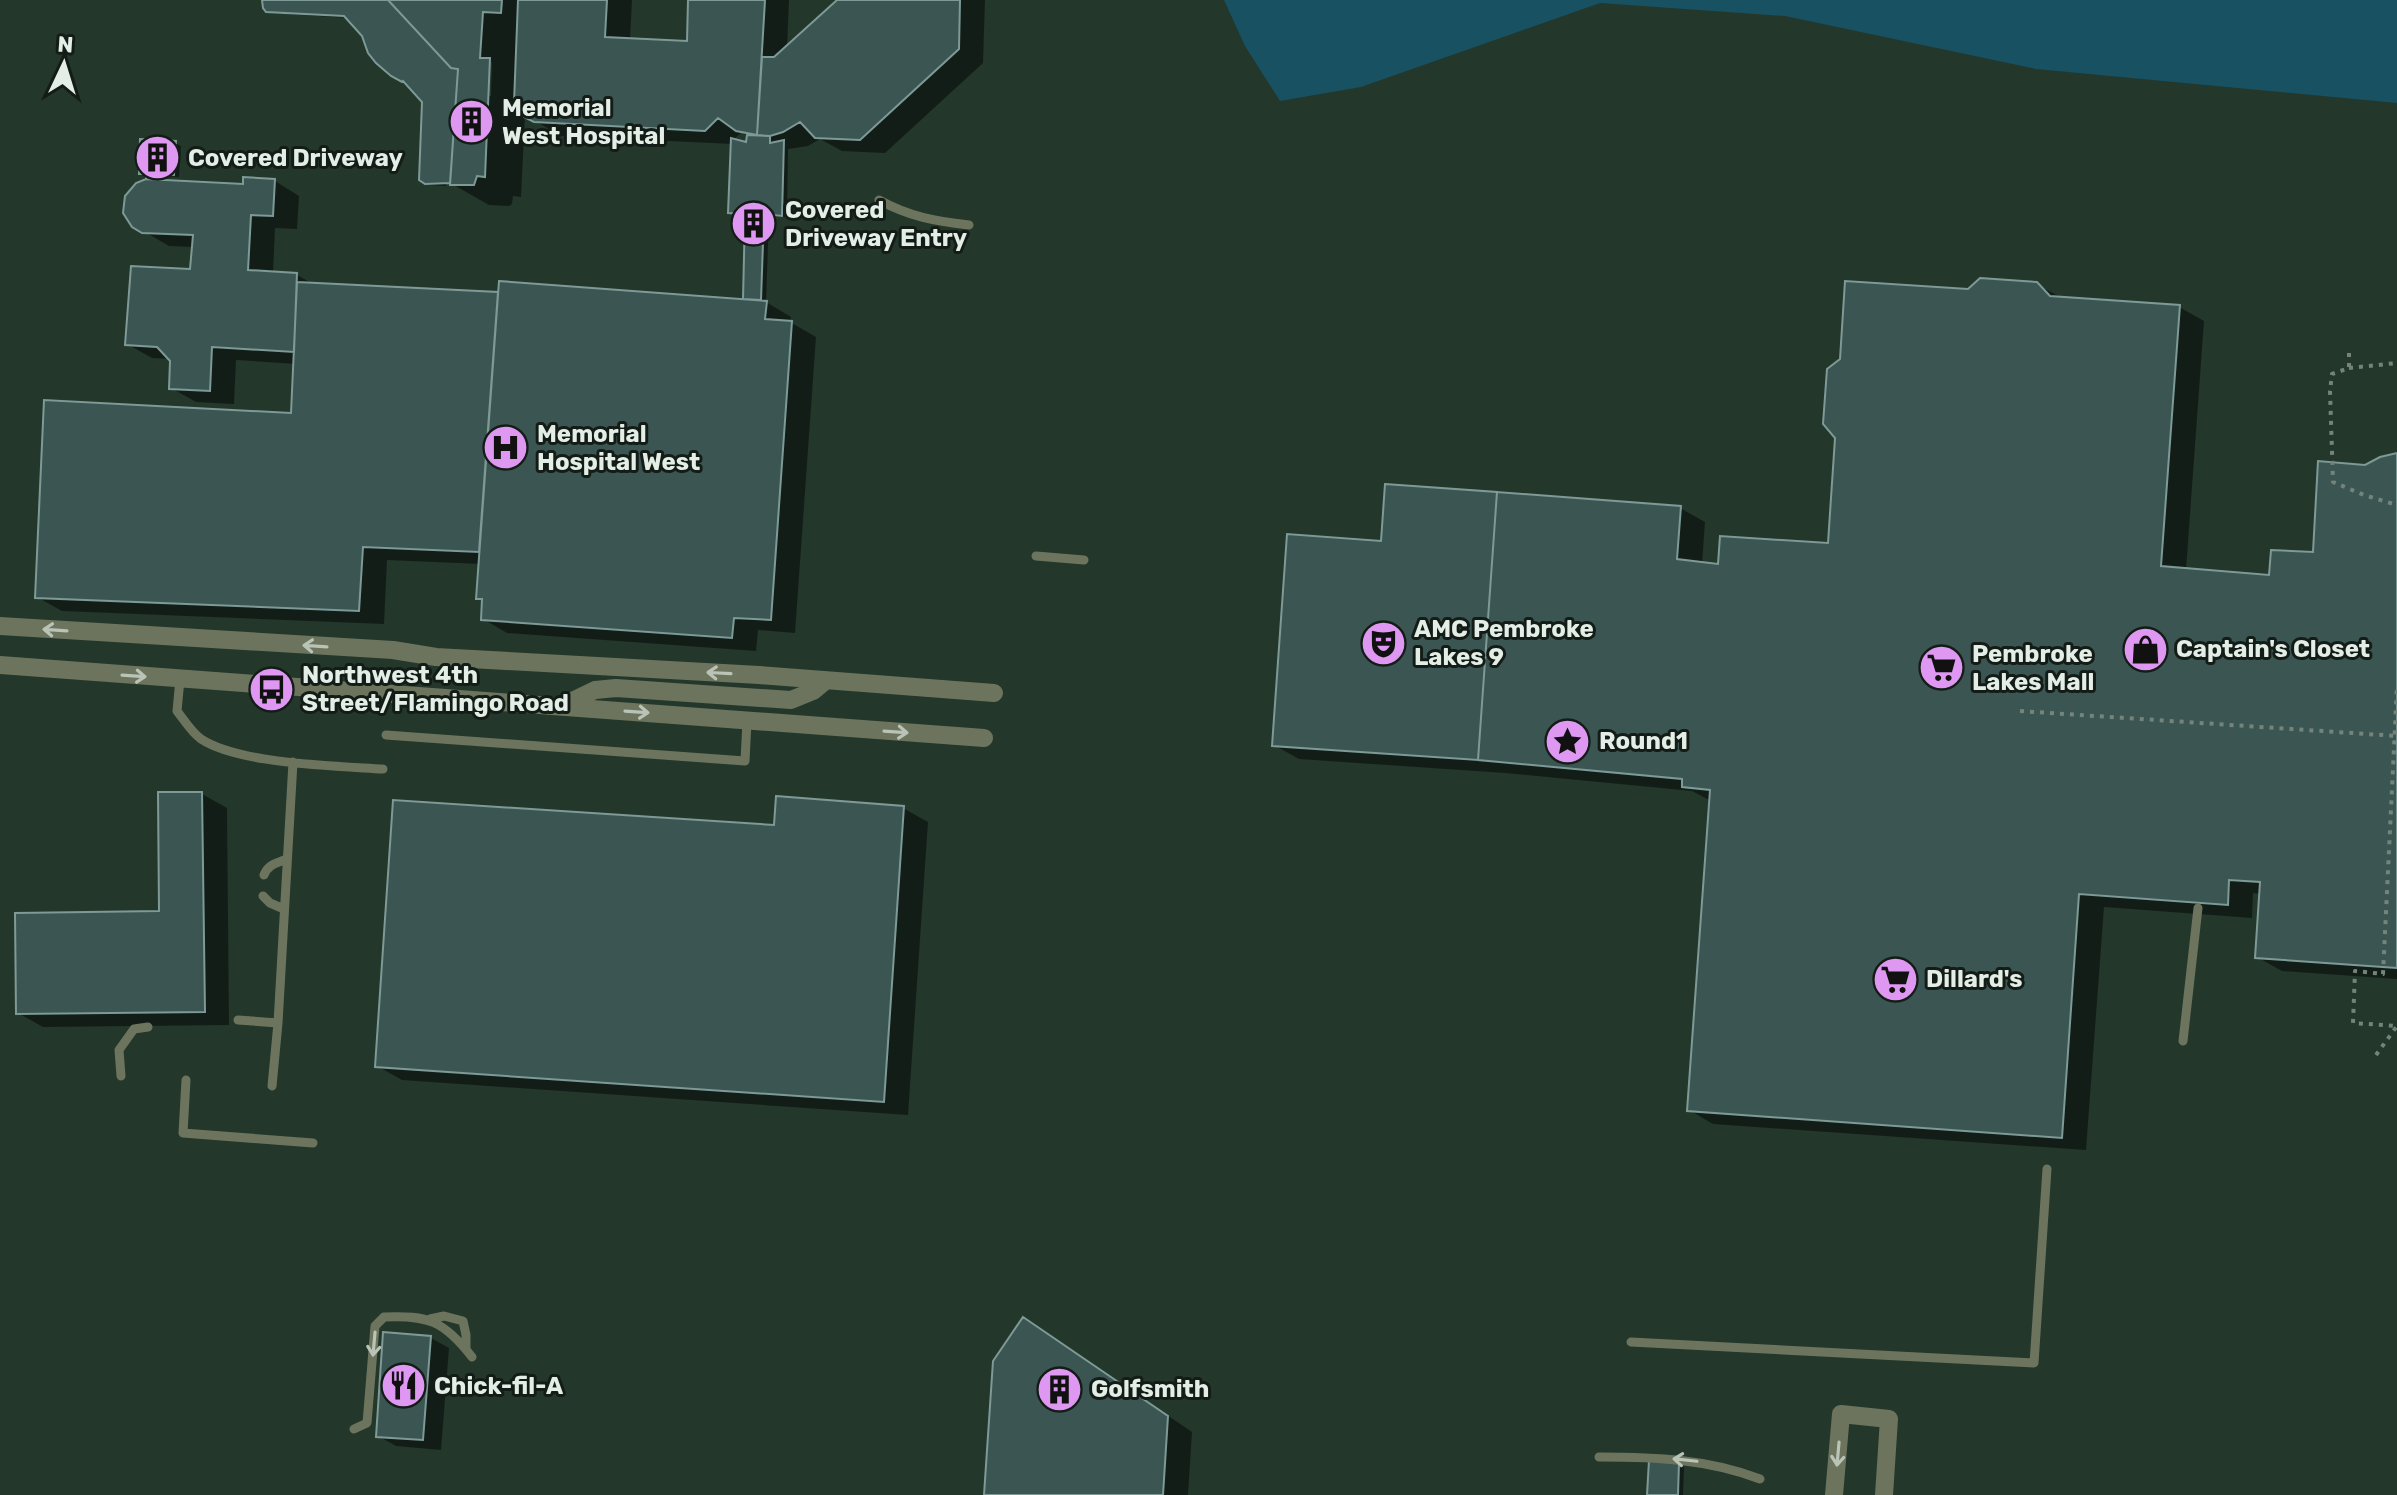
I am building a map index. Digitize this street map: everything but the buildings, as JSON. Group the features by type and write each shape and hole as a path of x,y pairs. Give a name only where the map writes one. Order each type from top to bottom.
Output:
{"street":[{"path":"0,626 393,650 436,657 759,675 994,693"},
{"path":"0,665 984,738"},
{"path":"745,697 753,691 759,675"},
{"path":"559,707 595,690 616,688 791,700 813,691 825,681"},
{"path":"1834,1495 1841,1414 1889,1419 1884,1495"}],"lane":[{"path":"879,200 916,216 969,225"},
{"path":"1036,556 1084,560"},
{"path":"180,679 177,711 199,738 220,748 265,759 383,769"},
{"path":"386,735 745,761 747,721"},
{"path":"272,1086 293,762"},
{"path":"264,875 267,868 287,859"},
{"path":"263,896 284,909"},
{"path":"2183,1041 2198,908"},
{"path":"238,1020 278,1023"},
{"path":"121,1076 119,1050 134,1029 148,1027"},
{"path":"186,1080 183,1133 313,1143"},
{"path":"1631,1342 2034,1363 2047,1169"},
{"path":"354,1429 367,1423 375,1326 384,1317 430,1319 444,1316 463,1321 469,1353 459,1340 430,1319"},
{"path":"1599,1457 1703,1462 1760,1479"}],"path":[{"path":"2349,353 2349,368"},
{"path":"2397,363 2349,368 2332,374 2330,391 2333,482 2397,505"},
{"path":"2376,1055 2397,1026 2353,1023 2355,971 2383,974 2397,686"},
{"path":"2020,711 2396,736"}],"water":[{"path":"1224,0 2397,0 2397,103 2036,69 1785,16 1600,3 1361,87 1280,101 1245,46"}],"place":[{"name":"Memorial West Hospital","path":"471,122"},
{"name":"Covered Driveway","path":"157,158"},
{"name":"Covered Driveway Entry","path":"754,224"},
{"name":"Memorial Hospital West","path":"506,448"},
{"name":"AMC Pembroke Lakes 9","path":"1383,643"},
{"name":"Captain's Closet","path":"2145,649"},
{"name":"Pembroke Lakes Mall","path":"1941,668"},
{"name":"Northwest 4th Street/Flamingo Road","path":"271,689"},
{"name":"Round1","path":"1568,741"},
{"name":"Dillard's","path":"1895,979"},
{"name":"Chick-fil-A","path":"403,1386"},
{"name":"Golfsmith","path":"1060,1389"}]}
